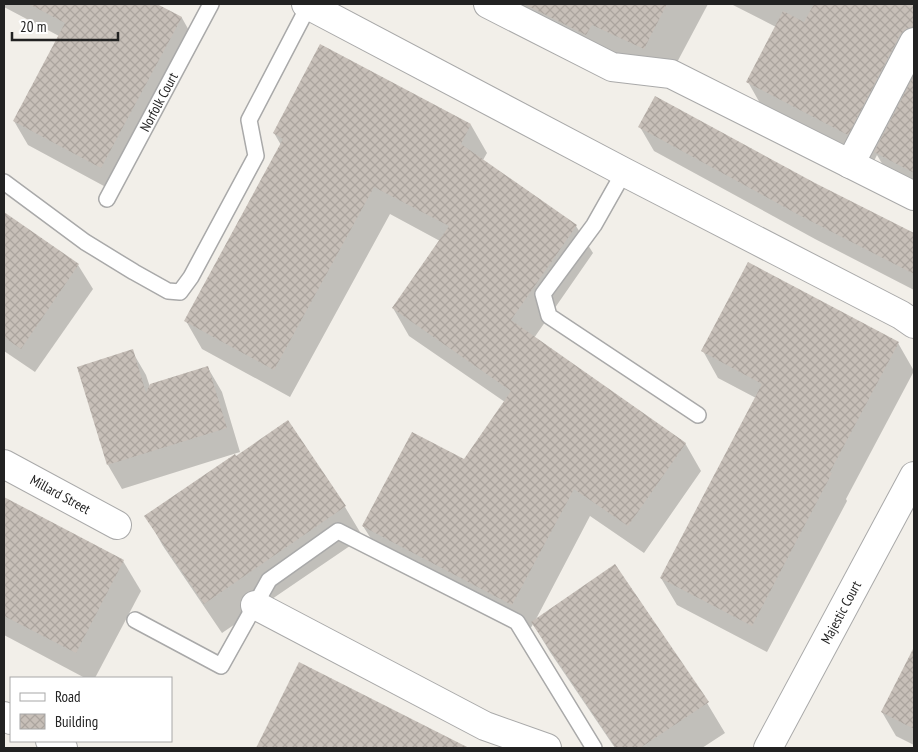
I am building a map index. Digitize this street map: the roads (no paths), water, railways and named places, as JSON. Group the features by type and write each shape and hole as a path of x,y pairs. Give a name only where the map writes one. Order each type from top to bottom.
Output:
{"street":[{"path":"488,4 612,67 671,74 914,196"},
{"path":"307,5 914,324"},
{"path":"850,164 914,42"},
{"name":"Millard Street","path":"4,464 117,525"},
{"name":"Majestic Court","path":"768,748 914,476"},
{"path":"255,605 485,726 547,748"},
{"path":"52,742 63,748"}],"lane":[{"name":"Norfolk Court","path":"106,199 211,4"},
{"path":"4,182 85,242 168,290 180,292 191,277 256,156 249,120 307,5"},
{"path":"624,172 594,225 543,294 549,316 698,415"},
{"path":"135,620 221,666 269,580 338,531 517,622 594,748"}]}
